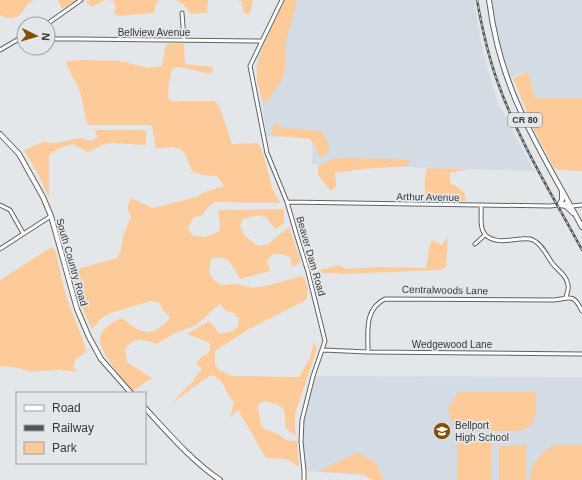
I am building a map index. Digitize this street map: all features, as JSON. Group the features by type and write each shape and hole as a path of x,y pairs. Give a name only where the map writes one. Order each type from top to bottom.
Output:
{"main road":[{"name":"CR 80","path":"489,0 496,38 512,91 525,120 582,227"},
{"name":"South Country Road","path":"0,134 19,154 43,197 51,216 77,309 89,337 101,359 130,392"},
{"path":"561,188 562,199 559,205 567,207 577,218"},
{"path":"146,409 189,454 209,473 220,480"}],"street":[{"path":"56,18 81,0"},
{"name":"Beaver Dam Road","path":"282,0 250,66 267,153 287,202 308,272 325,341 323,350 315,367 302,420 301,442 304,480"},
{"path":"182,13 184,39"},
{"name":"Bellview Avenue","path":"56,38 262,40"},
{"path":"0,50 16,41"},
{"name":"Arthur Avenue","path":"287,202 481,205 570,204 582,206"},
{"path":"0,205 10,210 23,233"},
{"path":"481,205 481,225 485,235 489,238 499,240 512,241 527,238 533,239 553,264 562,272 569,288 566,297 571,297 577,302 582,311"},
{"path":"0,249 51,216"},
{"path":"475,244 485,235"},
{"name":"Centralwoods Lane","path":"368,352 369,316 375,306 385,299 554,300 566,297"},
{"name":"Wedgewood Lane","path":"323,350 368,352 582,354"}],"shaded area":[{"path":"282,0 474,0 483,53 498,103 534,171 312,164 313,136 267,137 256,67 259,52"},
{"path":"489,0 582,0 582,98 535,98 528,72 507,78"},
{"name":"Bellport High School","path":"313,376 582,377 582,480 378,480 379,476 304,471 301,442 302,420"}],"green space":[{"path":"0,0 34,0 28,4 19,16 9,18 0,14"},
{"path":"58,0 77,0 62,9"},
{"path":"90,0 105,0 92,7 86,2"},
{"path":"105,0 160,0 156,3 154,13 118,16 114,13 116,7 113,1"},
{"path":"175,0 208,0 207,13 191,14 183,4"},
{"path":"237,0 253,0 250,14 246,14 243,11 242,2"},
{"path":"284,0 296,0 285,45 286,63 283,78 265,104 259,89 257,71 266,39"},
{"path":"184,43 185,64 213,67 211,74 179,67 172,69 168,97 170,100 175,102 215,101 220,108 232,144 258,143 262,150 273,190 280,203 215,202 205,210 203,215 193,218 188,228 192,235 206,237 219,231 219,210 284,209 284,223 276,229 266,217 260,216 243,219 240,226 245,236 258,246 268,244 289,227 301,262 292,267 290,257 280,254 273,254 267,261 270,271 240,279 232,265 226,259 211,259 210,268 210,274 214,280 221,285 237,284 254,288 302,276 305,281 308,291 306,300 251,328 215,351 215,365 219,370 232,376 299,377 310,358 314,342 317,349 295,414 295,436 285,427 285,415 283,408 276,404 264,401 258,405 261,426 278,434 286,440 297,441 299,467 286,459 266,458 238,410 230,418 234,402 228,395 224,385 212,375 170,405 192,382 202,368 196,365 202,356 207,354 210,350 210,343 187,334 209,321 219,334 233,331 238,326 239,319 234,313 226,311 220,304 196,325 173,334 157,344 140,340 129,345 125,349 127,362 152,378 133,391 103,351 100,338 101,334 108,325 122,318 140,330 149,332 159,328 167,322 170,317 159,303 151,301 111,313 103,317 92,329 84,312 72,275 78,269 117,258 121,250 123,236 131,217 127,207 131,198 153,208 196,197 205,192 224,186 217,176 202,175 192,171 186,155 181,150 169,147 156,149 152,126 88,125 81,94 68,69 66,61 120,61 150,68 162,66 166,44"},
{"path":"528,72 535,98 582,98 582,171 558,170 554,168 535,132 513,78"},
{"path":"274,123 284,128 321,131 328,144 328,153 320,158 316,147 310,139 271,135"},
{"path":"94,130 146,130 146,145 111,143 102,145 88,152 72,144 60,148 49,155 49,198 38,174 24,150 43,142 56,143 80,138 90,141 98,137"},
{"path":"332,159 409,160 408,166 364,169 335,173 336,186 331,191 318,175 318,166"},
{"path":"427,168 468,169 450,173 450,182 464,192 466,201 428,200 425,193 424,184"},
{"path":"448,237 446,267 441,270 342,274 313,272 339,265 345,269 380,267 426,268 430,244 433,240 441,245"},
{"path":"50,248 55,249 66,296 87,351 76,359 73,367 78,372 59,370 30,372 18,368 0,366 0,280"},
{"path":"456,392 536,392 536,411 533,422 530,426 520,431 466,431 456,427 451,422 448,409 456,396"},
{"path":"458,440 492,440 491,480 457,480"},
{"path":"526,445 526,480 499,480 499,446"},
{"path":"554,445 582,445 582,480 530,480 534,463 541,455"},
{"path":"359,453 375,462 384,480 372,480 362,474 319,471 352,455"}],"railway":[{"path":"477,0 488,52 506,105 526,148 582,250"}],"place":[{"name":"Bellport High School","path":"442,431"}]}
